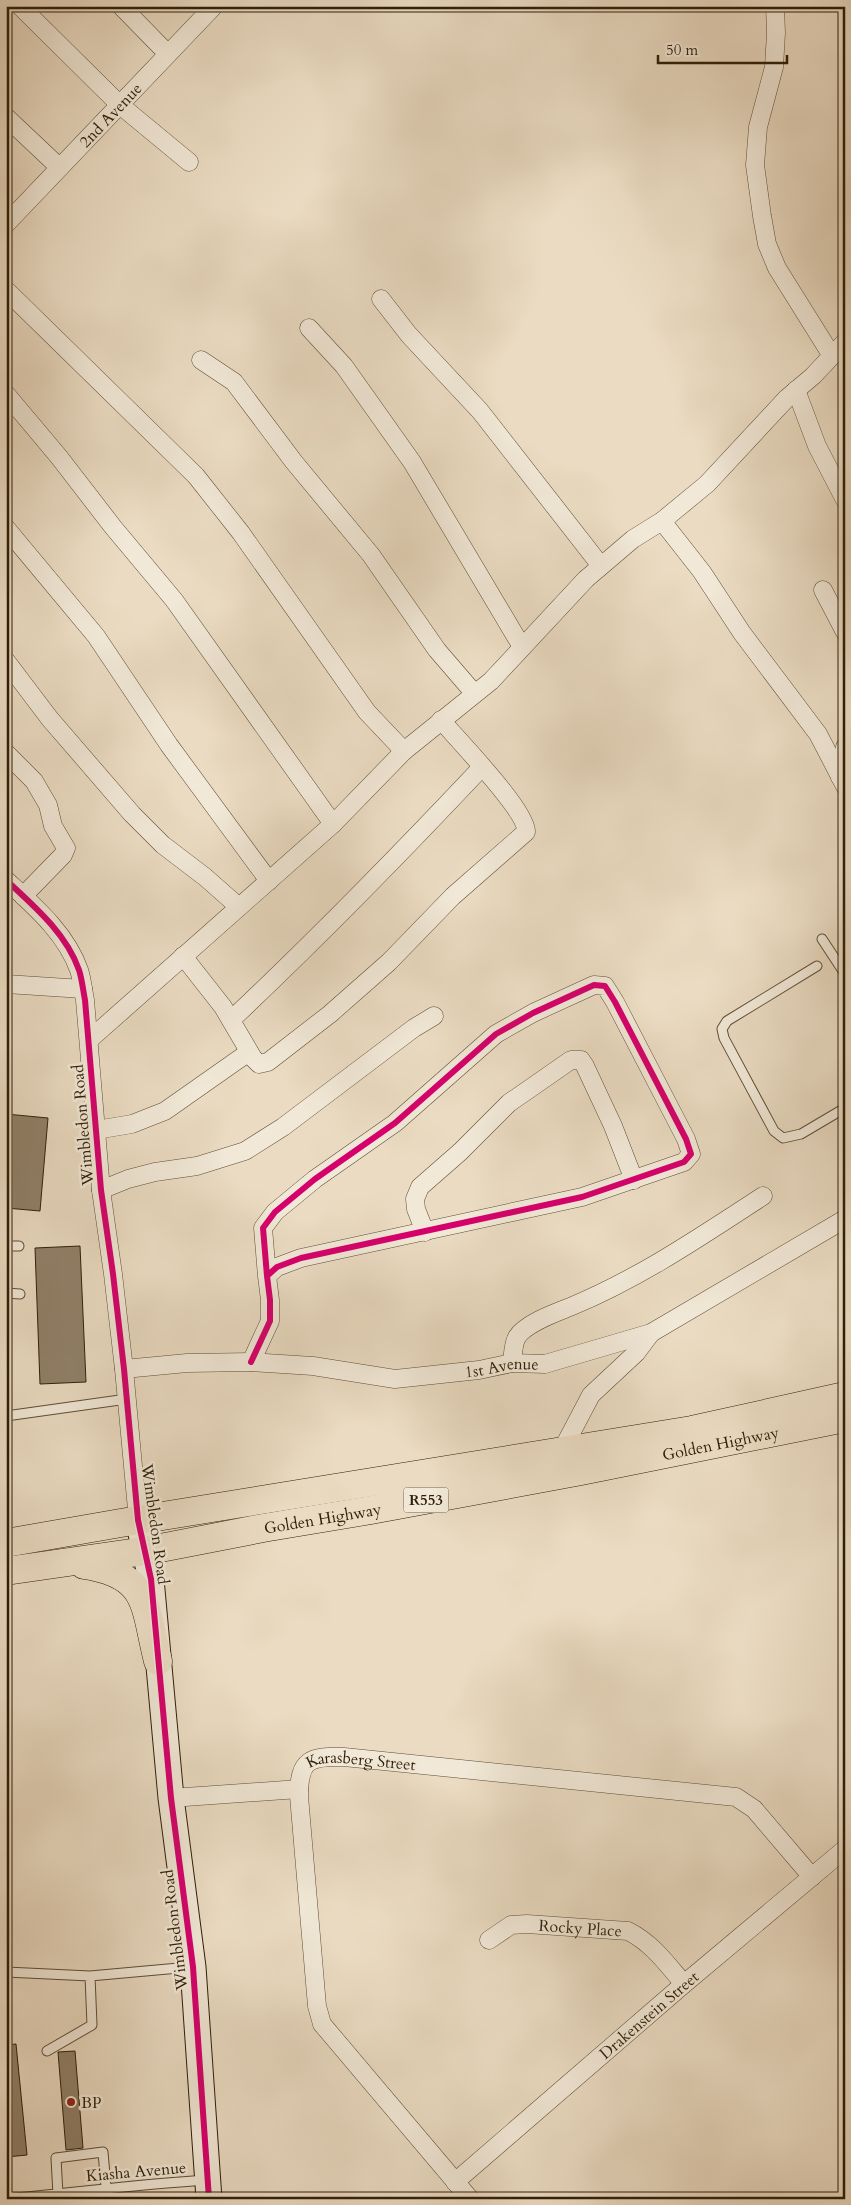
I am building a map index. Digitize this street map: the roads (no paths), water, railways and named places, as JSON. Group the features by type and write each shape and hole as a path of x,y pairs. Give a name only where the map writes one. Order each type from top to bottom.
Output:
{"main road":[{"name":"Golden Highway","path":"6,1543 692,1430 845,1396"},
{"name":"Golden Highway","path":"6,1571 146,1551 572,1473 845,1418"},
{"path":"68,1562 115,1571 138,1589 144,1603 158,1661"}],"street":[{"path":"20,6 120,106 189,162"},
{"path":"121,6 168,54"},
{"name":"2nd Avenue","path":"6,224 214,6"},
{"path":"775,6 774,67 758,127 755,164 762,216 767,244 776,268 832,356"},
{"path":"6,117 59,168"},
{"path":"6,290 196,476 242,533 367,712 404,751"},
{"path":"381,299 410,335 480,411 601,566"},
{"path":"309,328 344,366 412,462 522,647"},
{"path":"89,1040 333,824 404,751 491,680 586,579 634,539 662,521 707,484 796,390 845,342"},
{"path":"201,360 234,382 294,462 371,555 437,650 474,693"},
{"path":"796,390 817,446 845,500"},
{"path":"6,394 60,456 113,527 174,600 333,824"},
{"path":"662,521 702,572 742,633 818,734 842,781"},
{"path":"6,528 96,636 169,745 269,881"},
{"path":"823,590 845,632"},
{"path":"6,661 50,719 132,814 163,845 239,906"},
{"path":"183,956 223,1007 249,1052 259,1064 268,1062 330,1014 389,962 453,896 526,832 527,828 518,812 441,720"},
{"path":"842,781 845,747"},
{"path":"6,753 34,781 48,805 53,826 66,848 63,855 23,896"},
{"path":"231,1020 375,880 482,767"},
{"name":"Wimbledon Road","path":"6,880 56,930 68,947 79,971 83,990 89,1040 100,1190 113,1274 124,1369 138,1520 151,1579 172,1798 193,1967 208,2190"},
{"path":"6,984 83,990"},
{"path":"252,1362 270,1321 270,1300 267,1276 263,1228 275,1212 316,1179 395,1123 496,1034 533,1013 598,984 605,986 686,1139 691,1154 680,1164 582,1197 301,1258 276,1267 267,1276"},
{"path":"100,1190 128,1179 197,1166 245,1151 283,1127 414,1028 434,1016"},
{"path":"96,1130 132,1124 165,1111 249,1052"},
{"path":"424,1232 416,1209 416,1199 420,1187 460,1152 509,1103 571,1060 581,1060 585,1066 613,1126 634,1180"},
{"path":"512,1363 517,1337 527,1328 546,1317 588,1300 652,1268 763,1196"},
{"name":"1st Avenue","path":"124,1369 187,1363 252,1362 321,1367 396,1380 479,1370 512,1363 544,1364 651,1333 845,1220"},
{"path":"561,1452 591,1395 636,1353 651,1333"},
{"name":"Karasberg Street","path":"470,2199 322,2024 317,2006 299,1789 299,1778 304,1765 310,1760 322,1756 736,1797 754,1809 812,1877"},
{"path":"172,1798 299,1789"},
{"name":"Drakenstein Street","path":"455,2182 684,1984 845,1849"},
{"name":"Rocky Place","path":"489,1940 511,1925 527,1924 628,1932 641,1938 652,1947 684,1984"}],"lane":[{"path":"822,939 845,974"},
{"path":"817,966 727,1021 722,1029 724,1038 774,1131 783,1138 801,1134 845,1108"},
{"path":"6,1246 19,1246"},
{"path":"6,1293 20,1294"},
{"path":"6,1416 127,1399"},
{"path":"6,1972 90,1976 193,1967"},
{"path":"47,2051 92,2024 90,1976"},
{"path":"58,2195 56,2158 103,2152 106,2188"},
{"name":"Kiasha Avenue","path":"7,2199 58,2195 106,2188 208,2190"}],"place":[{"name":"BP","path":"71,2102"}]}
